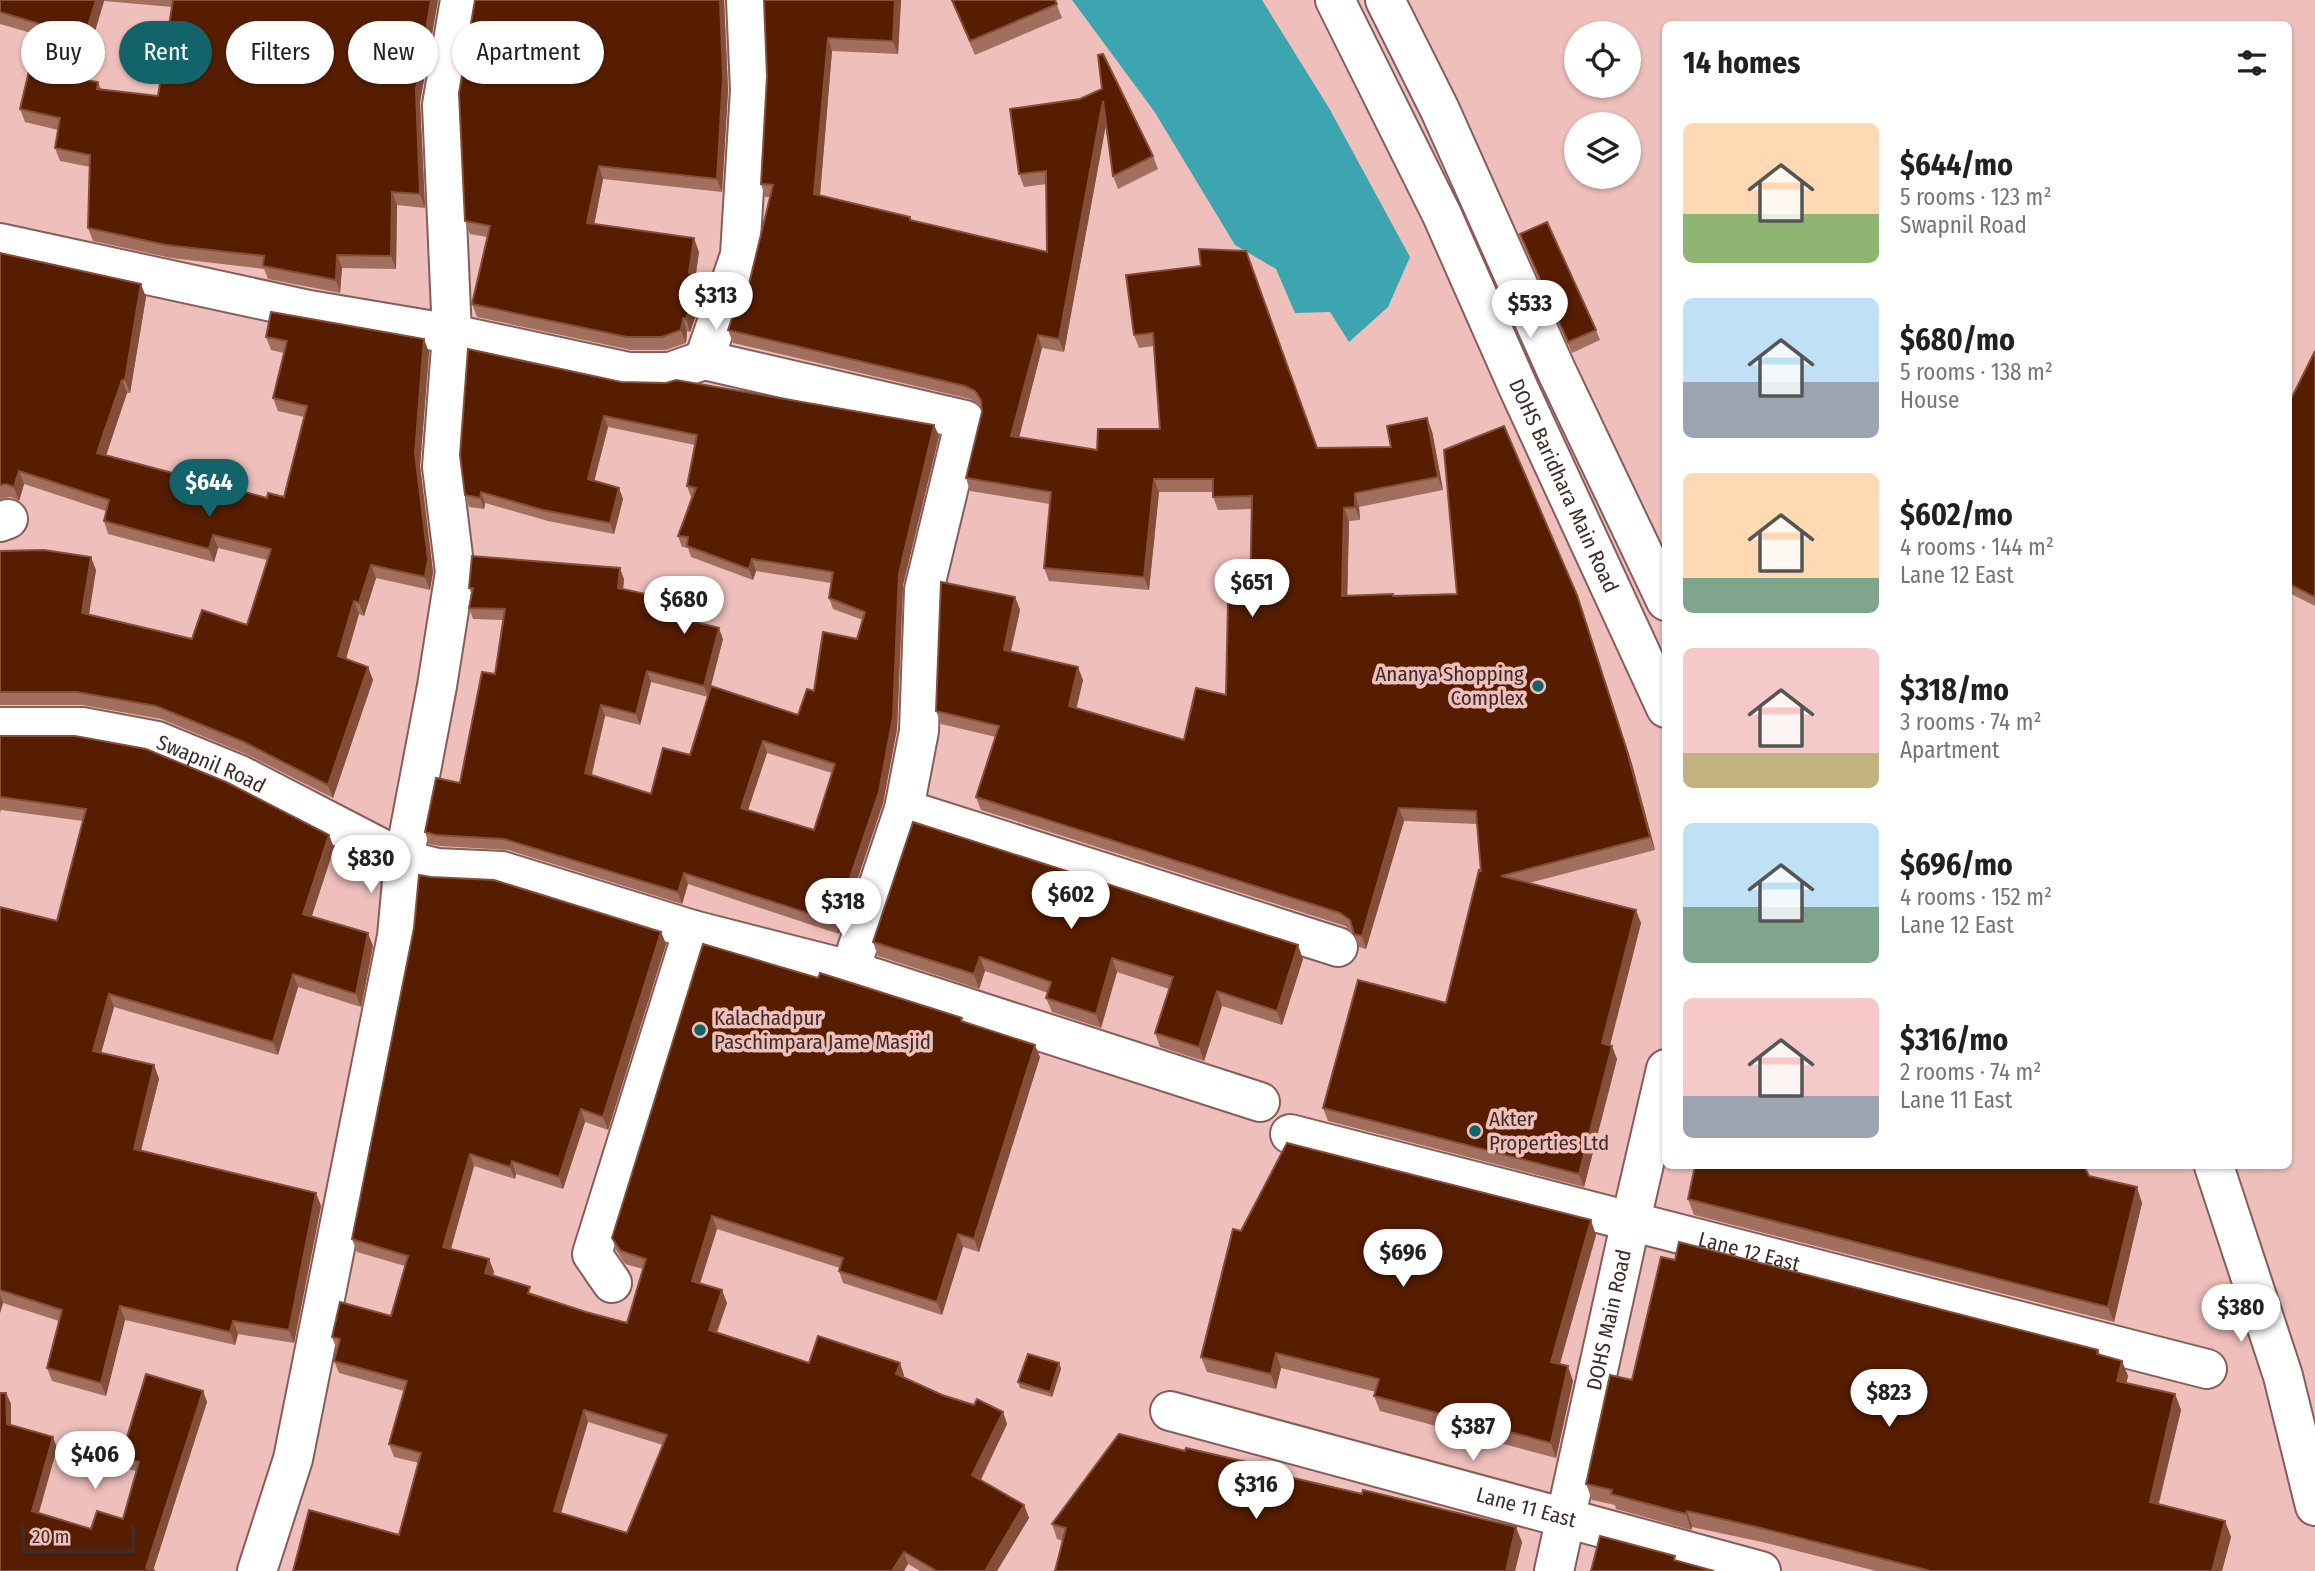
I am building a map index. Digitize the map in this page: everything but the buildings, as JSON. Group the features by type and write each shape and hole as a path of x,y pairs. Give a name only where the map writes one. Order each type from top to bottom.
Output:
{"street":[{"path":"257,1571 293,1459 397,936 404,860 437,686 455,572 442,467 452,334 442,105 460,0"},
{"path":"704,360 740,255 750,90 746,0"},
{"name":"DOHS Baridhara Main Road","path":"1335,0 1442,215 1662,699"},
{"name":"DOHS Baridhara Main Road","path":"1385,0 1440,110 1557,372 1662,593"},
{"path":"0,243 309,310 452,334 629,372 670,372 704,360 965,420 924,590 919,731 904,809 850,970"},
{"name":"Swapnil Road","path":"0,727 82,727 157,741 240,775 404,860 437,868 502,871 693,930 850,970 1260,1102"},
{"path":"904,809 1338,947"},
{"path":"612,1283 592,1254 693,930"},
{"name":"DOHS Main Road","path":"1554,1571 1662,1086"},
{"name":"Lane 12 East","path":"1290,1134 2207,1369"},
{"path":"2215,1169 2283,1376 2315,1506"},
{"name":"Lane 11 East","path":"1170,1411 1761,1571"}],"water":[{"path":"1072,0 1262,0 1329,108 1410,257 1388,307 1349,342 1330,312 1295,313 1276,269 1235,245 1154,111"}],"place":[{"name":"Ananya Shopping Complex","path":"1538,686"},
{"name":"Kalachadpur Paschimpara Jame Masjid","path":"700,1030"},
{"name":"Akter Properties Ltd","path":"1475,1131"}]}
